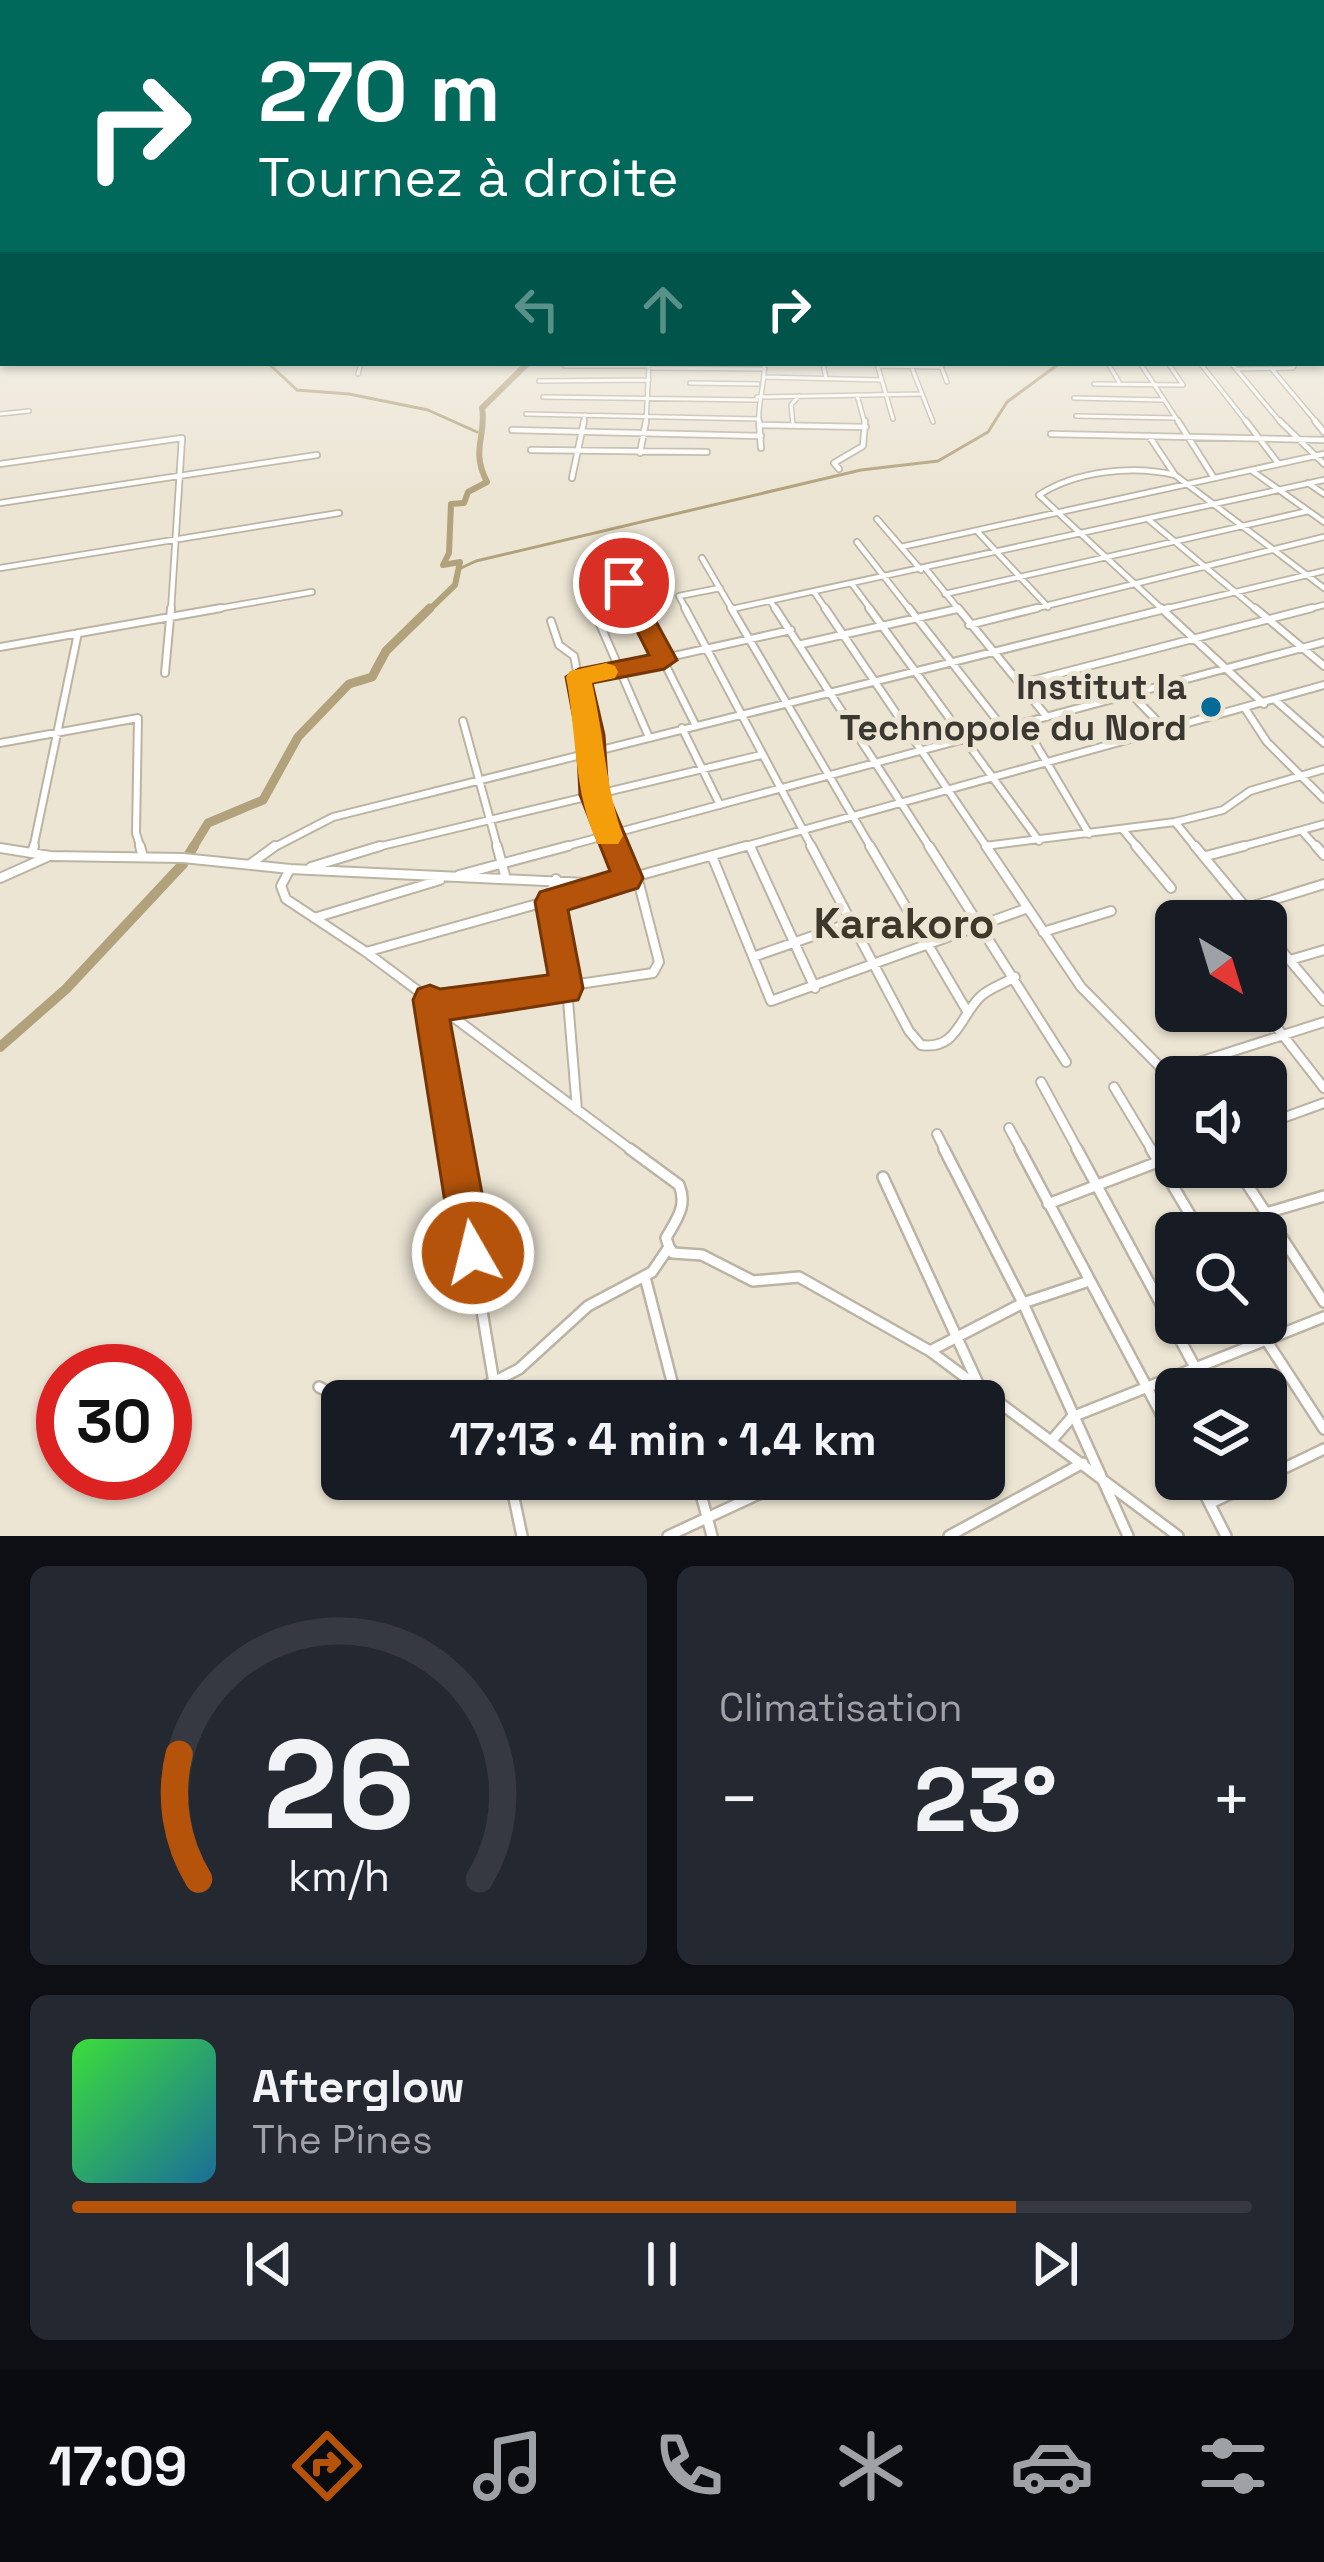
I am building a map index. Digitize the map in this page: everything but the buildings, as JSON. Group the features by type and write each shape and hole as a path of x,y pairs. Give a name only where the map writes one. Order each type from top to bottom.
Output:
{"street":[{"path":"358,374 360,366"},
{"path":"565,366 650,366 880,380"},
{"path":"640,453 650,366"},
{"path":"822,397 823,366"},
{"path":"878,366 893,419"},
{"path":"910,366 932,422"},
{"path":"941,366 946,382"},
{"path":"1110,366 1120,383"},
{"path":"1142,366 1214,478"},
{"path":"1094,384 1183,385 1170,366"},
{"path":"1202,366 1279,463"},
{"path":"1234,366 1296,366"},
{"path":"1234,366 1295,440 1324,464"},
{"path":"1270,368 1324,436"},
{"path":"690,383 765,375"},
{"path":"761,448 757,399 765,375"},
{"path":"539,381 649,380"},
{"path":"543,397 757,399 921,394"},
{"path":"838,469 834,463 863,452 866,427 857,395"},
{"path":"793,425 791,405 800,396"},
{"path":"1075,398 1163,400"},
{"path":"0,414 29,411"},
{"path":"526,414 866,427"},
{"path":"572,478 585,415"},
{"path":"1076,416 1176,418"},
{"path":"512,430 760,436"},
{"path":"1051,434 1295,440 1324,436"},
{"path":"1149,436 1175,475 1324,588"},
{"path":"0,464 182,438 184,476 165,673"},
{"path":"531,450 707,452"},
{"path":"901,547 1324,454"},
{"path":"0,502 317,455"},
{"path":"1175,475 1150,468 1115,471 1039,494 1264,704"},
{"path":"1251,470 1324,522"},
{"path":"732,609 1324,480"},
{"path":"1308,483 1324,494"},
{"path":"945,595 1308,511"},
{"path":"0,568 339,513"},
{"path":"877,519 1047,717"},
{"path":"1149,520 1324,666"},
{"path":"977,531 1048,607"},
{"path":"969,625 1324,537"},
{"path":"857,542 1004,729"},
{"path":"702,558 968,1012"},
{"path":"250,865 281,841 333,818 695,724 1324,571"},
{"path":"624,583 695,724"},
{"path":"852,584 1040,841"},
{"path":"721,588 679,596 800,831 921,1045 940,1047 954,1039 968,1012 988,990 1015,977"},
{"path":"585,590 649,736"},
{"path":"0,647 312,592"},
{"path":"814,592 1081,987 1155,1059"},
{"path":"770,601 802,644 1066,1062"},
{"path":"1019,684 1324,605"},
{"path":"802,644 957,609"},
{"path":"433,1003 567,988 658,969 632,877 608,835 594,795 574,656 559,645 550,621"},
{"path":"579,677 791,630"},
{"path":"32,853 78,633"},
{"path":"314,917 1324,642"},
{"path":"366,952 1324,686"},
{"path":"1134,697 1165,729"},
{"path":"1275,700 1324,743"},
{"path":"1246,710 1253,726 1324,799"},
{"path":"0,743 133,718 141,721 136,832 143,856"},
{"path":"464,721 506,879"},
{"path":"1024,724 1063,798 1090,835"},
{"path":"682,728 720,805"},
{"path":"1313,734 1324,730"},
{"path":"303,870 371,848 761,754"},
{"path":"985,846 1175,822 1223,810 1250,791 1324,769"},
{"path":"1175,822 1240,900"},
{"path":"1204,857 1324,824"},
{"path":"1123,830 1171,888"},
{"path":"1302,831 1324,855"},
{"path":"750,846 815,988"},
{"path":"0,848 50,856 185,858 303,870 608,884"},
{"path":"0,878 50,856"},
{"path":"712,856 772,1001 874,968 1028,908"},
{"path":"290,869 282,893 679,1185 686,1203 666,1238 673,1253 702,1255 753,1281 799,1276 930,1352 968,1380"},
{"path":"556,879 551,902 567,988 577,1110"},
{"path":"1273,900 1324,884"},
{"path":"1043,932 1111,910"},
{"path":"752,958 850,923"},
{"path":"1290,961 1324,950"},
{"path":"1287,957 1324,1001"},
{"path":"433,1003 495,1380"},
{"path":"1221,1056 1324,1022"},
{"path":"1280,1032 1324,1088"},
{"path":"1041,1082 1195,1368"},
{"path":"1114,1087 1155,1157"},
{"path":"1287,1116 1324,1103"},
{"path":"1010,1128 1155,1404"},
{"path":"937,1134 1023,1303 1128,1536"},
{"path":"1048,1204 1155,1163"},
{"path":"883,1177 976,1380"},
{"path":"1270,1212 1323,1198"},
{"path":"1287,1245 1324,1302"},
{"path":"499,1380 519,1369 588,1306 645,1276 659,1265 669,1247"},
{"path":"645,1276 672,1380"},
{"path":"930,1352 1023,1303 1089,1281"},
{"path":"1287,1333 1324,1317"},
{"path":"1199,1368 1261,1344"},
{"path":"1267,1344 1324,1429"},
{"path":"1052,1439 1072,1417 1155,1383"},
{"path":"1005,1407 1178,1536"},
{"path":"1287,1467 1324,1450"},
{"path":"949,1536 1083,1463"},
{"path":"514,1500 522,1536"},
{"path":"702,1500 712,1536"},
{"path":"668,1536 746,1500"},
{"path":"1208,1500 1226,1536"},
{"path":"1210,1504 1218,1500"}],"waterway":[{"path":"271,366 297,390 349,394 428,410 477,432"},
{"path":"428,611 455,585 460,562 443,565 449,553 451,504 464,503 468,492 487,482 479,452 482,408 525,366"},
{"path":"459,569 476,561 861,470 938,461 988,432 1007,402 1056,366"},
{"path":"192,849 208,823 263,800 298,737 349,684 372,677 386,651 430,608"},
{"path":"0,1047 66,989 183,864 194,846"}],"slow traffic":[{"path":"606,672 579,677 594,795 608,836"}],"place":[{"name":"Institut la Technopole du Nord","path":"1211,707"}],"district":[{"name":"Karakoro","path":"904,923"}],"route":[{"path":"473,1253 430,1000 436,1005 567,988 551,902 628,878 594,795 579,677 664,660 638,602 624,583"}]}
